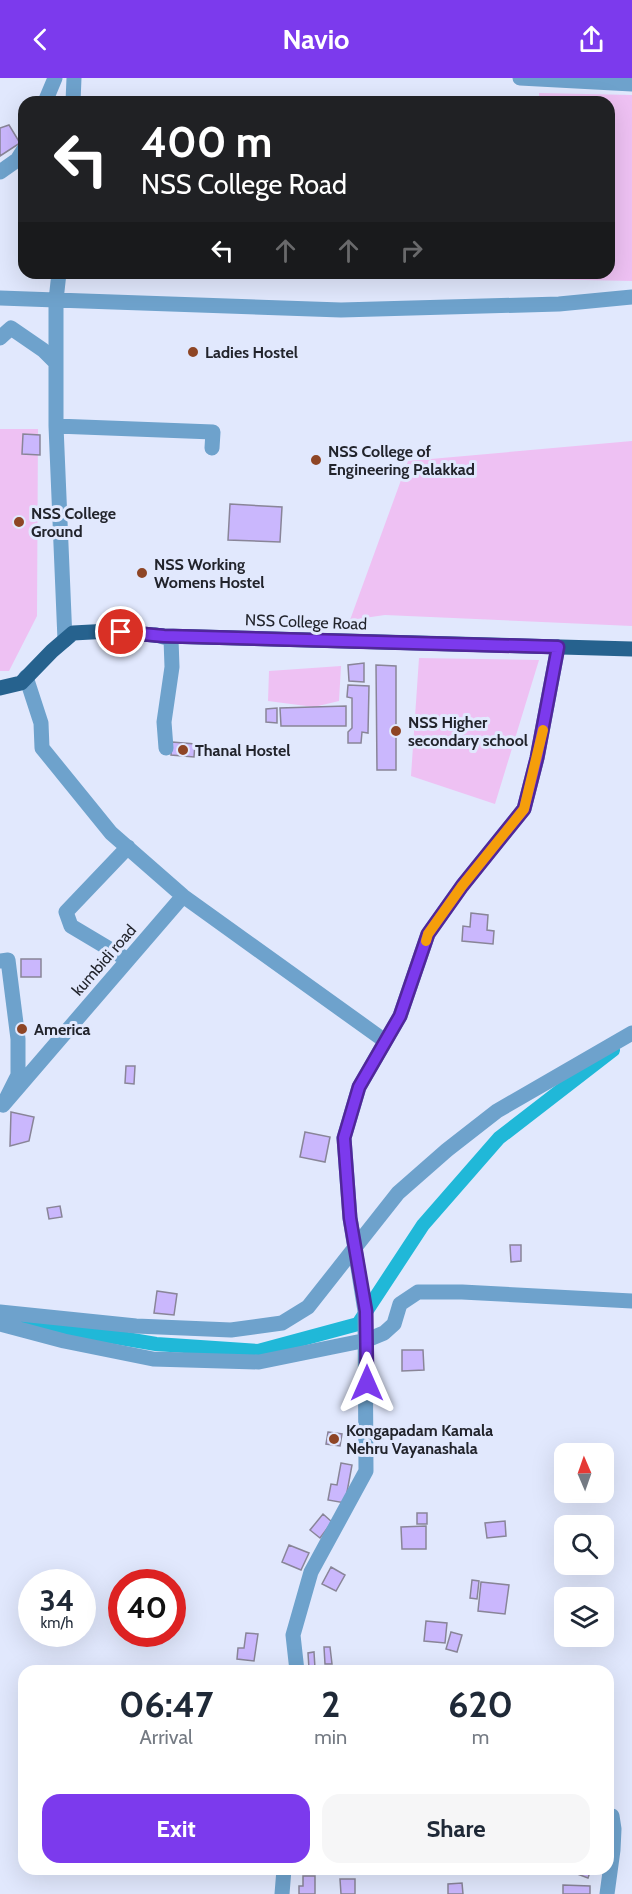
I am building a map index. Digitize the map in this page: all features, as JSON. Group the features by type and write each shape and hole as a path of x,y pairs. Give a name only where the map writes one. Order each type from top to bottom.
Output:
{"main road":[{"name":"NSS College Road","path":"0,688 21,683 73,633 110,631 153,635 632,649"}],"street":[{"path":"48,96 55,78"},
{"path":"73,96 74,78"},
{"path":"520,78 632,84"},
{"path":"0,172 18,158"},
{"path":"58,279 56,300 56,426 65,640"},
{"path":"0,298 342,310 559,304 632,297"},
{"path":"0,339 11,328 56,363"},
{"path":"56,426 213,432 212,448"},
{"path":"153,635 171,639 172,667 164,722 165,748"},
{"path":"296,1665 293,1635 311,1572 366,1471 366,1311 350,1218 344,1138 359,1087 400,1016 428,934 462,886 524,809 537,758 558,647"},
{"path":"26,677 41,723 42,748 111,833 183,896 386,1041"},
{"path":"128,847 66,912 71,926 128,960"},
{"name":"kumbidi road","path":"2,1105 183,896"},
{"name":"kumbidi road","path":"0,961 8,960 18,1040 18,1075 2,1105"},
{"path":"0,1312 136,1326 231,1330 282,1323 308,1307 398,1193 464,1137 497,1111 632,1034"},
{"path":"0,1324 64,1341 153,1359 259,1362 367,1339 384,1333 394,1324 400,1304 418,1292 462,1292 632,1301"},
{"path":"282,1894 284,1875"},
{"path":"607,1894 609,1875"}],"shaded area":[{"path":"539,93 632,95 632,281 535,279 615,279 615,96 539,96"},
{"name":"NSS College Ground","path":"0,429 38,429 37,616 9,671 0,671"},
{"path":"632,441 632,626 385,615 350,620 408,461"},
{"path":"419,658 539,660 495,804 411,776"},
{"path":"341,666 339,701 314,707 268,701 269,671"}],"building":[{"path":"9,125 18,140 18,144 0,156 0,128"},
{"path":"23,434 40,435 40,455 22,454"},
{"path":"230,504 282,507 280,542 228,540"},
{"path":"364,663 364,682 349,681 348,665"},
{"path":"376,665 396,666 396,770 377,770"},
{"path":"348,685 369,686 368,733 362,732 361,743 348,743 348,732 352,728 352,698 347,697"},
{"path":"346,706 346,726 281,726 280,708"},
{"path":"277,708 277,723 266,722 266,709"},
{"name":"Thanal Hostel","path":"172,742 195,744 194,757 171,755"},
{"path":"471,913 488,915 487,930 494,931 493,944 462,941 463,926 470,927"},
{"path":"21,959 41,959 41,977 21,977"},
{"path":"126,1066 135,1066 134,1084 125,1083"},
{"path":"11,1112 34,1117 29,1141 10,1146"},
{"path":"305,1132 330,1137 325,1162 300,1157"},
{"path":"60,1206 62,1217 49,1219 47,1208"},
{"path":"510,1245 521,1245 521,1261 511,1262"},
{"path":"157,1291 177,1294 174,1315 154,1313"},
{"path":"402,1350 423,1350 424,1370 402,1371"},
{"name":"Kongapadam Kamala Nehru Vayanashala","path":"328,1432 342,1434 340,1446 326,1444"},
{"path":"341,1463 352,1465 345,1503 328,1500 331,1484 337,1485"},
{"path":"417,1513 427,1513 427,1524 417,1524"},
{"path":"323,1514 332,1522 320,1538 310,1530"},
{"path":"505,1521 506,1536 487,1538 485,1523"},
{"path":"426,1526 426,1549 402,1549 401,1527"},
{"path":"289,1545 309,1553 301,1570 282,1562"},
{"path":"331,1567 345,1575 336,1591 322,1584"},
{"path":"472,1580 479,1581 477,1599 470,1598"},
{"path":"481,1582 509,1585 505,1614 478,1611"},
{"path":"426,1621 447,1623 445,1643 424,1641"},
{"path":"451,1632 462,1635 457,1652 446,1649"},
{"path":"246,1633 258,1634 254,1661 237,1659 238,1648 244,1648"},
{"path":"324,1647 330,1647 332,1664 325,1664"},
{"path":"314,1652 315,1665 309,1665 308,1653"},
{"path":"303,1876 315,1876 315,1894 299,1894 299,1886 303,1886"},
{"path":"340,1879 355,1879 355,1894 341,1894"},
{"path":"462,1883 463,1894 448,1894 448,1884"},
{"path":"563,1885 590,1886 590,1894 563,1894"}],"waterway":[{"path":"8,1319 156,1344 258,1351 358,1324 423,1225 499,1138 613,1050"}],"slow traffic":[{"path":"426,941 428,934 462,886 524,809 543,730"}],"place":[{"name":"Ladies Hostel","path":"193,352"},
{"name":"NSS College of Engineering Palakkad","path":"316,460"},
{"name":"NSS College Ground","path":"19,522"},
{"name":"NSS Working Womens Hostel","path":"142,573"},
{"name":"NSS Higher secondary school","path":"396,731"},
{"name":"Thanal Hostel","path":"183,750"},
{"name":"America","path":"22,1029"},
{"name":"Kongapadam Kamala Nehru Vayanashala","path":"334,1439"}],"route":[{"path":"121,632 164,636 558,647 537,758 524,809 462,886 428,934 400,1016 359,1087 344,1138 350,1218 366,1311 367,1383"}]}
